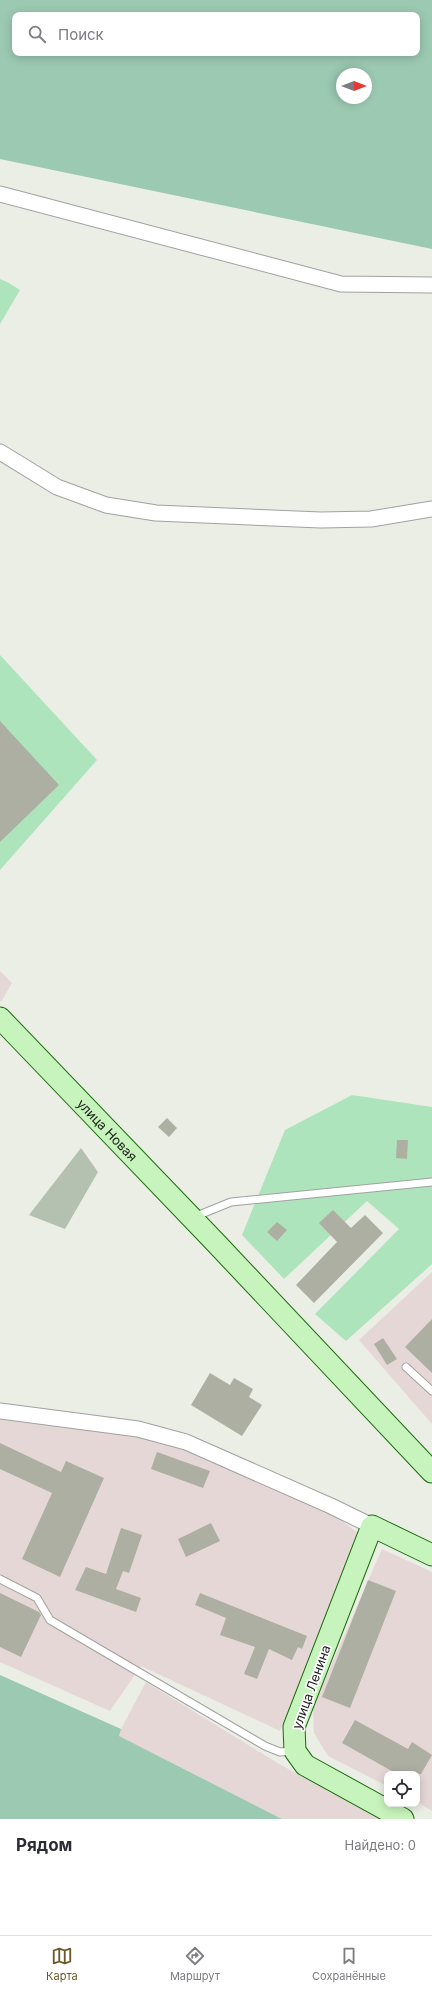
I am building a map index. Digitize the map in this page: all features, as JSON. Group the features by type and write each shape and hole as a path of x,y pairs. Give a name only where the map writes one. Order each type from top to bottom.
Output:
{"street":[{"path":"0,194 341,284 432,285"},
{"path":"0,452 57,487 106,505 156,513 321,520 371,519 432,509"},
{"name":"улица Новая","path":"0,1018 215,1242 432,1472"},
{"path":"0,1411 138,1429 186,1442 331,1506 372,1526 422,1544 432,1555"},
{"name":"улица Ленина","path":"295,1751 294,1728 372,1526"},
{"path":"295,1751 299,1758 312,1771 403,1819"}],"lane":[{"path":"192,1218 231,1202 432,1182"},
{"path":"406,1367 432,1391"},
{"path":"0,1579 37,1598 50,1620 265,1746 280,1752 295,1751"}],"shaded area":[{"path":"0,971 12,983 1,1002 0,1001"},
{"path":"81,1148 98,1172 65,1229 29,1215"},
{"path":"432,1272 432,1424 359,1340"},
{"path":"0,1414 123,1426 222,1463 329,1511 358,1533 280,1731 141,1666 110,1711 0,1662"},
{"path":"382,1549 432,1572 432,1811 420,1804 420,1771 384,1771 384,1784 328,1756 314,1733 313,1707"},
{"path":"146,1682 281,1765 381,1819 282,1819 118,1736"}],"green space":[{"path":"0,0 432,0 432,249 0,159"},
{"path":"0,279 20,290 0,324"},
{"path":"0,655 97,760 0,870"},
{"path":"352,1095 432,1107 432,1264 346,1341 315,1314 399,1229 367,1201 284,1279 242,1235 285,1130"},
{"path":"0,1675 121,1729 119,1736 282,1819 0,1819"}],"building":[{"path":"0,721 59,785 0,842"},
{"path":"167,1118 177,1128 169,1137 158,1127"},
{"path":"397,1140 408,1140 407,1159 396,1158"},
{"path":"333,1210 351,1228 365,1215 383,1233 314,1303 296,1285 337,1242 319,1223"},
{"path":"277,1222 287,1230 277,1241 267,1232"},
{"path":"432,1319 432,1373 405,1347"},
{"path":"383,1338 397,1359 387,1365 374,1344"},
{"path":"210,1373 230,1385 234,1378 253,1389 249,1397 262,1405 242,1436 191,1405"},
{"path":"0,1443 61,1472 66,1461 104,1478 60,1577 22,1559 52,1493 0,1469"},
{"path":"157,1452 210,1471 203,1488 151,1469"},
{"path":"211,1523 220,1541 186,1557 178,1539"},
{"path":"121,1528 142,1535 129,1573 123,1571 116,1589 141,1598 136,1612 75,1590 86,1567 106,1574"},
{"path":"368,1580 396,1591 350,1708 322,1697"},
{"path":"0,1593 39,1612 41,1615 21,1657 0,1647"},
{"path":"200,1593 307,1636 302,1649 298,1647 292,1660 269,1649 257,1679 244,1674 255,1647 220,1635 226,1618 195,1605"},
{"path":"355,1720 408,1749 412,1742 432,1755 421,1774 420,1771 392,1771 342,1743"}]}
